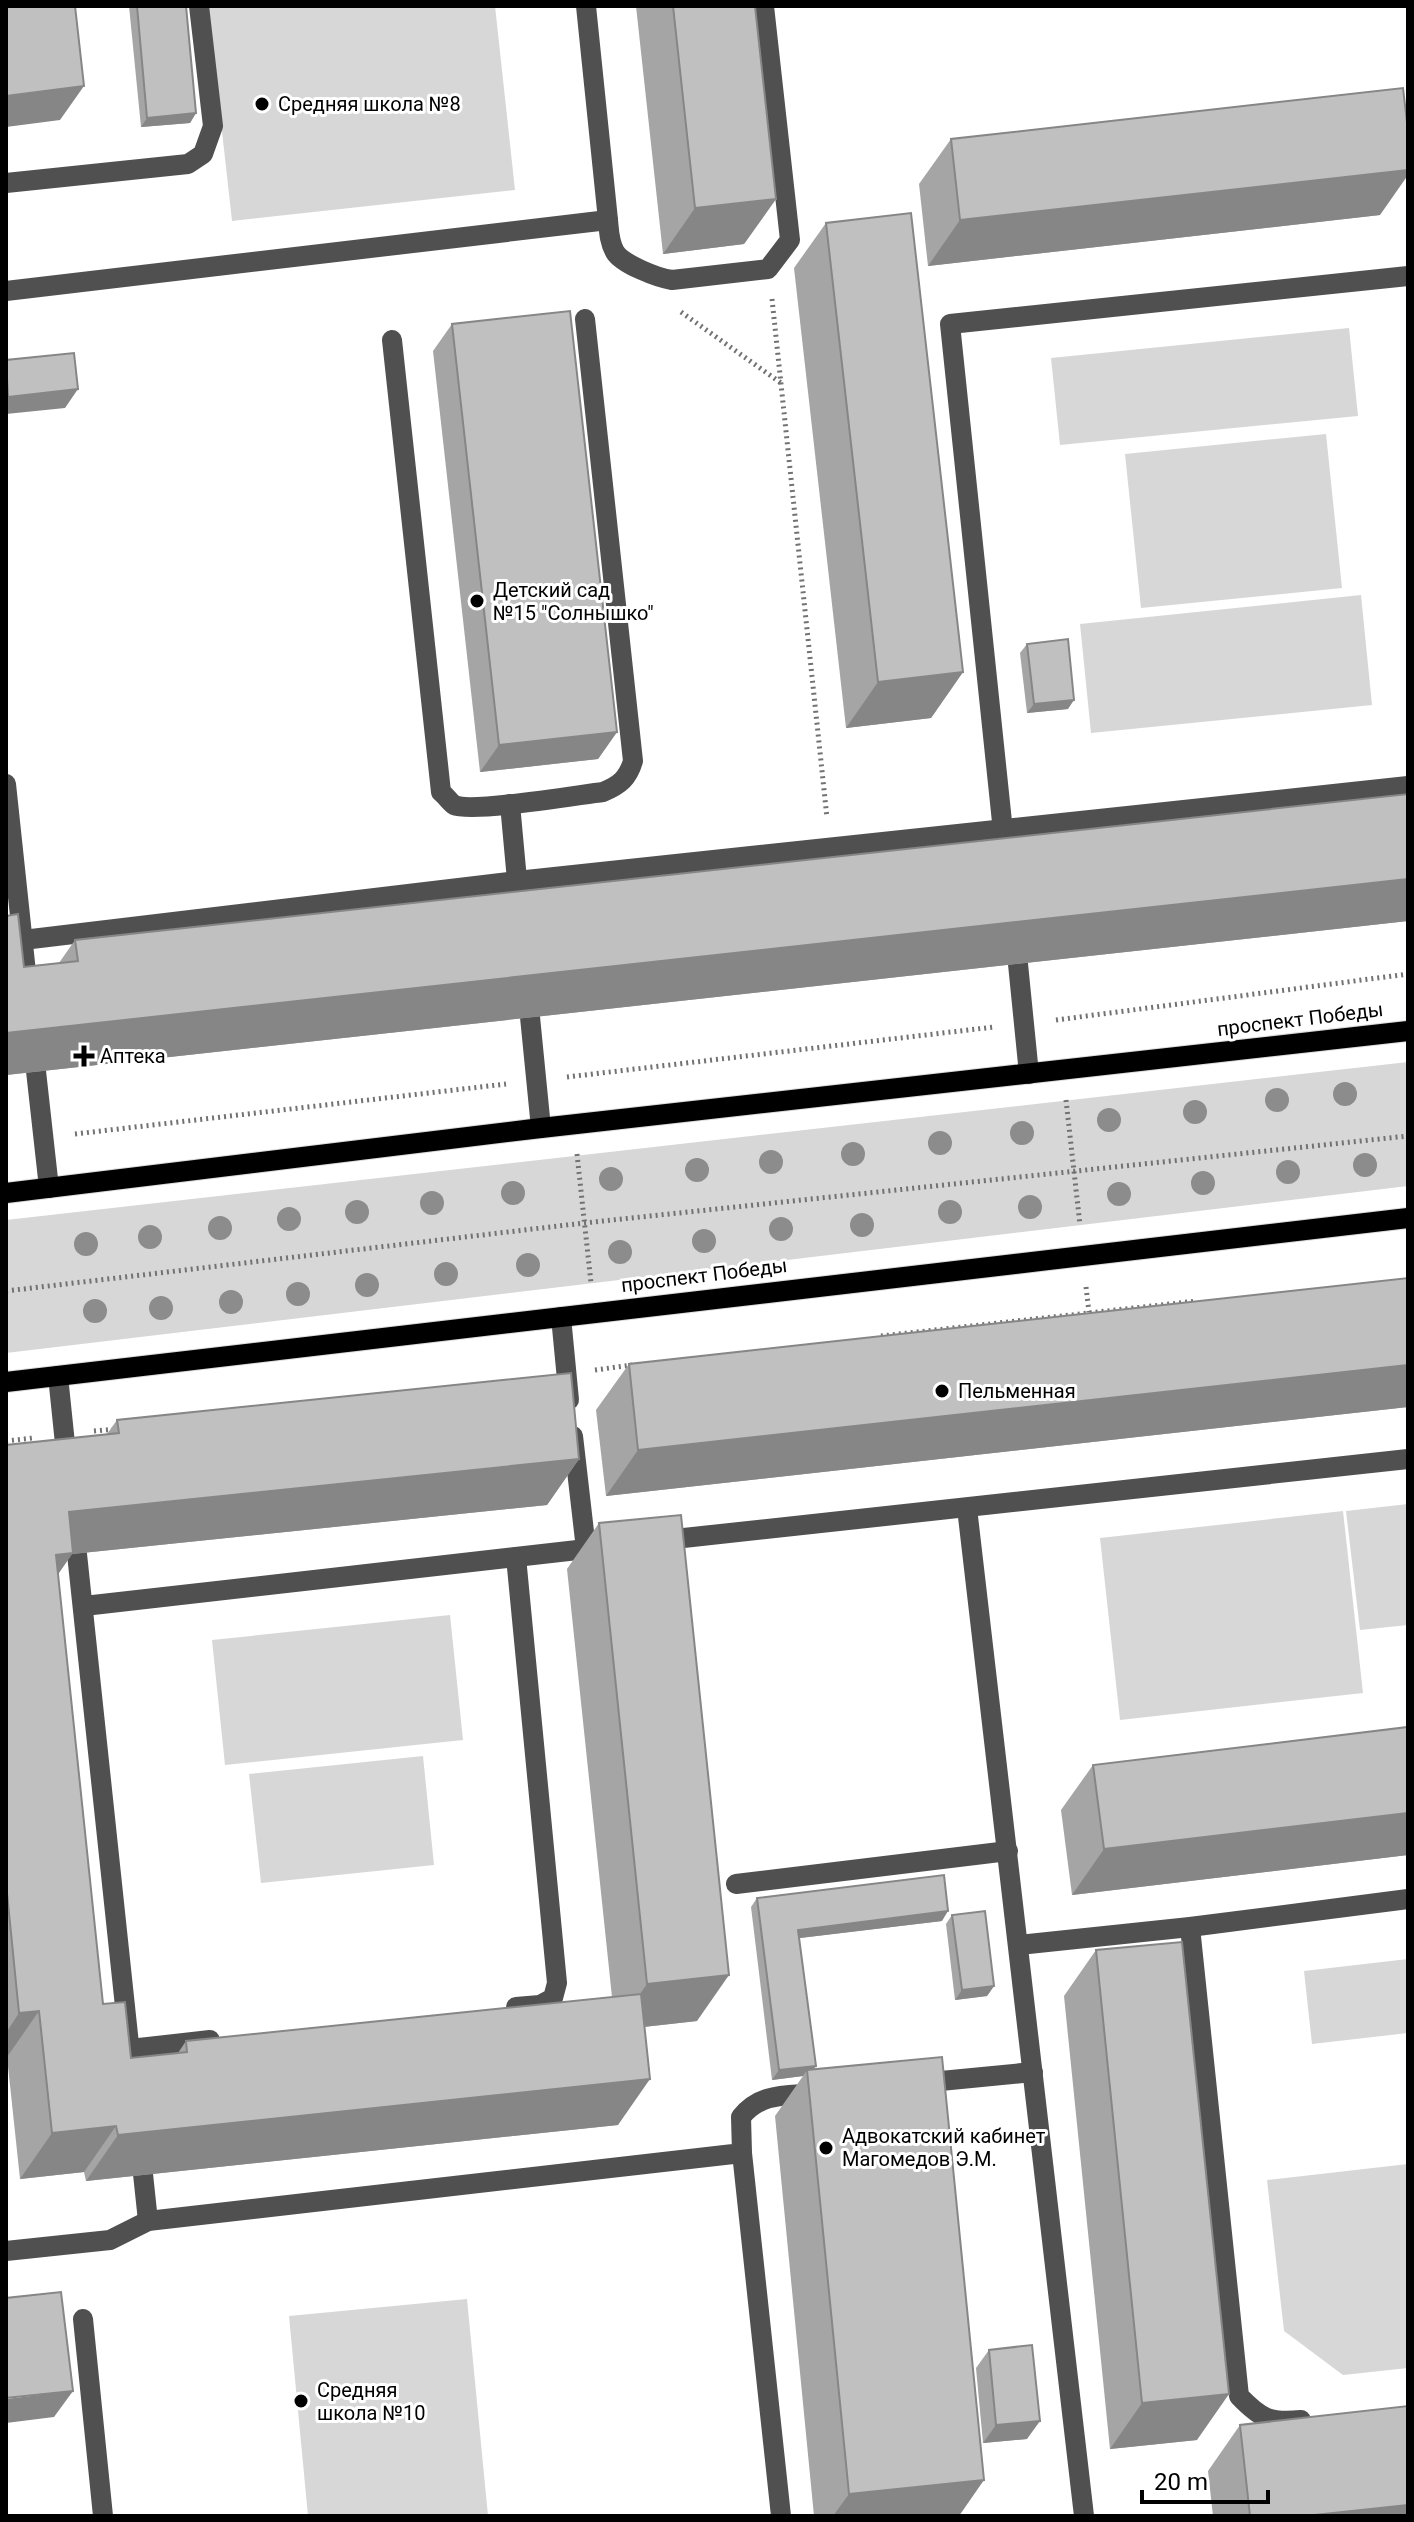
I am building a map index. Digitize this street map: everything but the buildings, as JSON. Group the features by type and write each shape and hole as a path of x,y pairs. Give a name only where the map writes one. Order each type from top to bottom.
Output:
{"main road":[{"name":"проспект Победы","path":"6,1193 541,1128 1408,1031"},
{"name":"проспект Победы","path":"6,1382 1408,1218"}],"lane":[{"path":"6,183 188,164 203,154 213,126 199,6"},
{"path":"586,6 611,244 617,256 659,278 672,280 768,269 790,240 764,6"},
{"path":"6,291 608,220"},
{"path":"1005,854 950,324 1408,276"},
{"path":"392,340 441,792 454,805 510,804 603,792 617,786 629,775 633,761 585,319"},
{"path":"6,784 30,1009"},
{"path":"23,940 517,881 1408,786"},
{"path":"510,804 520,907"},
{"path":"1018,964 1029,1074"},
{"path":"530,1017 541,1128"},
{"path":"36,1071 49,1188"},
{"path":"561,1317 586,1549"},
{"path":"58,1376 69,1481"},
{"path":"84,1606 1408,1459"},
{"path":"967,1508 1084,2516"},
{"path":"77,1554 134,2087"},
{"path":"493,2010 540,2005 553,1998 557,1983 516,1557"},
{"path":"736,1884 1008,1851"},
{"path":"1019,1945 1408,1899"},
{"path":"1190,1927 1239,2396 1257,2415 1279,2422 1322,2417"},
{"path":"130,2049 225,2039"},
{"path":"906,2084 1033,2072"},
{"path":"781,2516 742,2153 741,2117 750,2105 763,2098 842,2091"},
{"path":"6,2251 110,2240 148,2221 742,2153"},
{"path":"143,2174 148,2221"},
{"path":"83,2319 103,2516"}],"path":[{"path":"768,269 830,847"},
{"path":"677,309 781,383"},
{"path":"43,1137 1058,1019 1408,974"},
{"path":"1058,1019 1089,1312"},
{"path":"568,1077 600,1369"},
{"path":"6,1291 584,1223 1408,1136"},
{"path":"868,1338 1211,1300"},
{"path":"567,1375 647,1363"},
{"path":"6,1441 127,1427"}],"shaded area":[{"path":"208,6 495,6 515,190 232,221"},
{"path":"1349,328 1358,416 1060,445 1051,358"},
{"path":"1326,434 1342,588 1141,608 1125,454"},
{"path":"1361,595 1372,705 1091,733 1080,624"},
{"path":"1408,1062 1408,1186 6,1353 6,1220"},
{"path":"1408,1504 1408,1625 1360,1630 1346,1511"},
{"path":"1343,1511 1363,1693 1120,1720 1100,1538"},
{"path":"450,1615 463,1740 225,1765 212,1640"},
{"path":"423,1756 434,1865 261,1883 249,1774"},
{"path":"1408,1959 1408,2033 1312,2044 1304,1971"},
{"path":"1408,2164 1408,2368 1343,2375 1284,2331 1267,2180"},
{"path":"467,2299 488,2516 308,2516 289,2316"}],"place":[{"name":"Средняя школа №8","path":"262,104"},
{"name":"Детский сад №15 \"Солнышко\"","path":"477,601"},
{"name":"Аптека","path":"84,1056"},
{"name":"Пельменная","path":"942,1391"},
{"name":"Адвокатский кабинет Магомедов Э.М.","path":"826,2148"},
{"name":"Средняя школа №10","path":"301,2401"}]}
